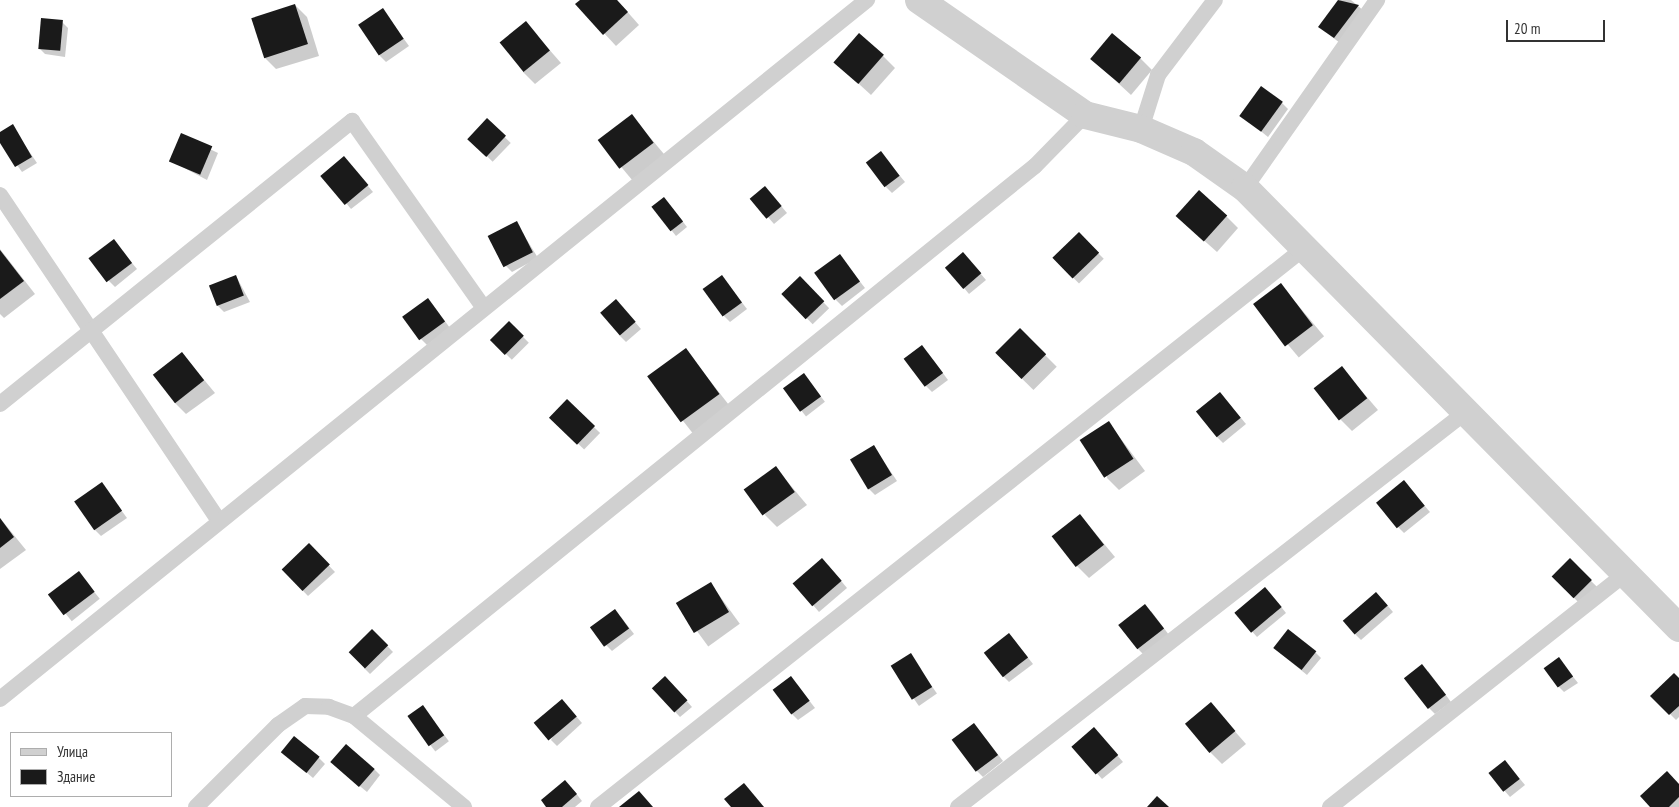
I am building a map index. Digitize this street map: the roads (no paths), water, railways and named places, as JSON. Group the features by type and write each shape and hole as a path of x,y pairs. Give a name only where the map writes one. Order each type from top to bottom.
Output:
{"street":[{"path":"919,0 1085,115 1141,129 1194,152 1245,188 1302,250 1467,411 1624,575 1679,628"}],"lane":[{"path":"0,698 867,0"},
{"path":"1141,129 1158,75 1215,0"},
{"path":"1245,188 1377,0"},
{"path":"354,716 1034,166 1085,115"},
{"path":"0,404 352,121 484,308"},
{"path":"0,195 219,521"},
{"path":"598,807 1302,250"},
{"path":"958,807 1467,411"},
{"path":"1330,807 1624,575"},
{"path":"196,807 278,725 305,706 330,707 354,716 464,807"}]}
